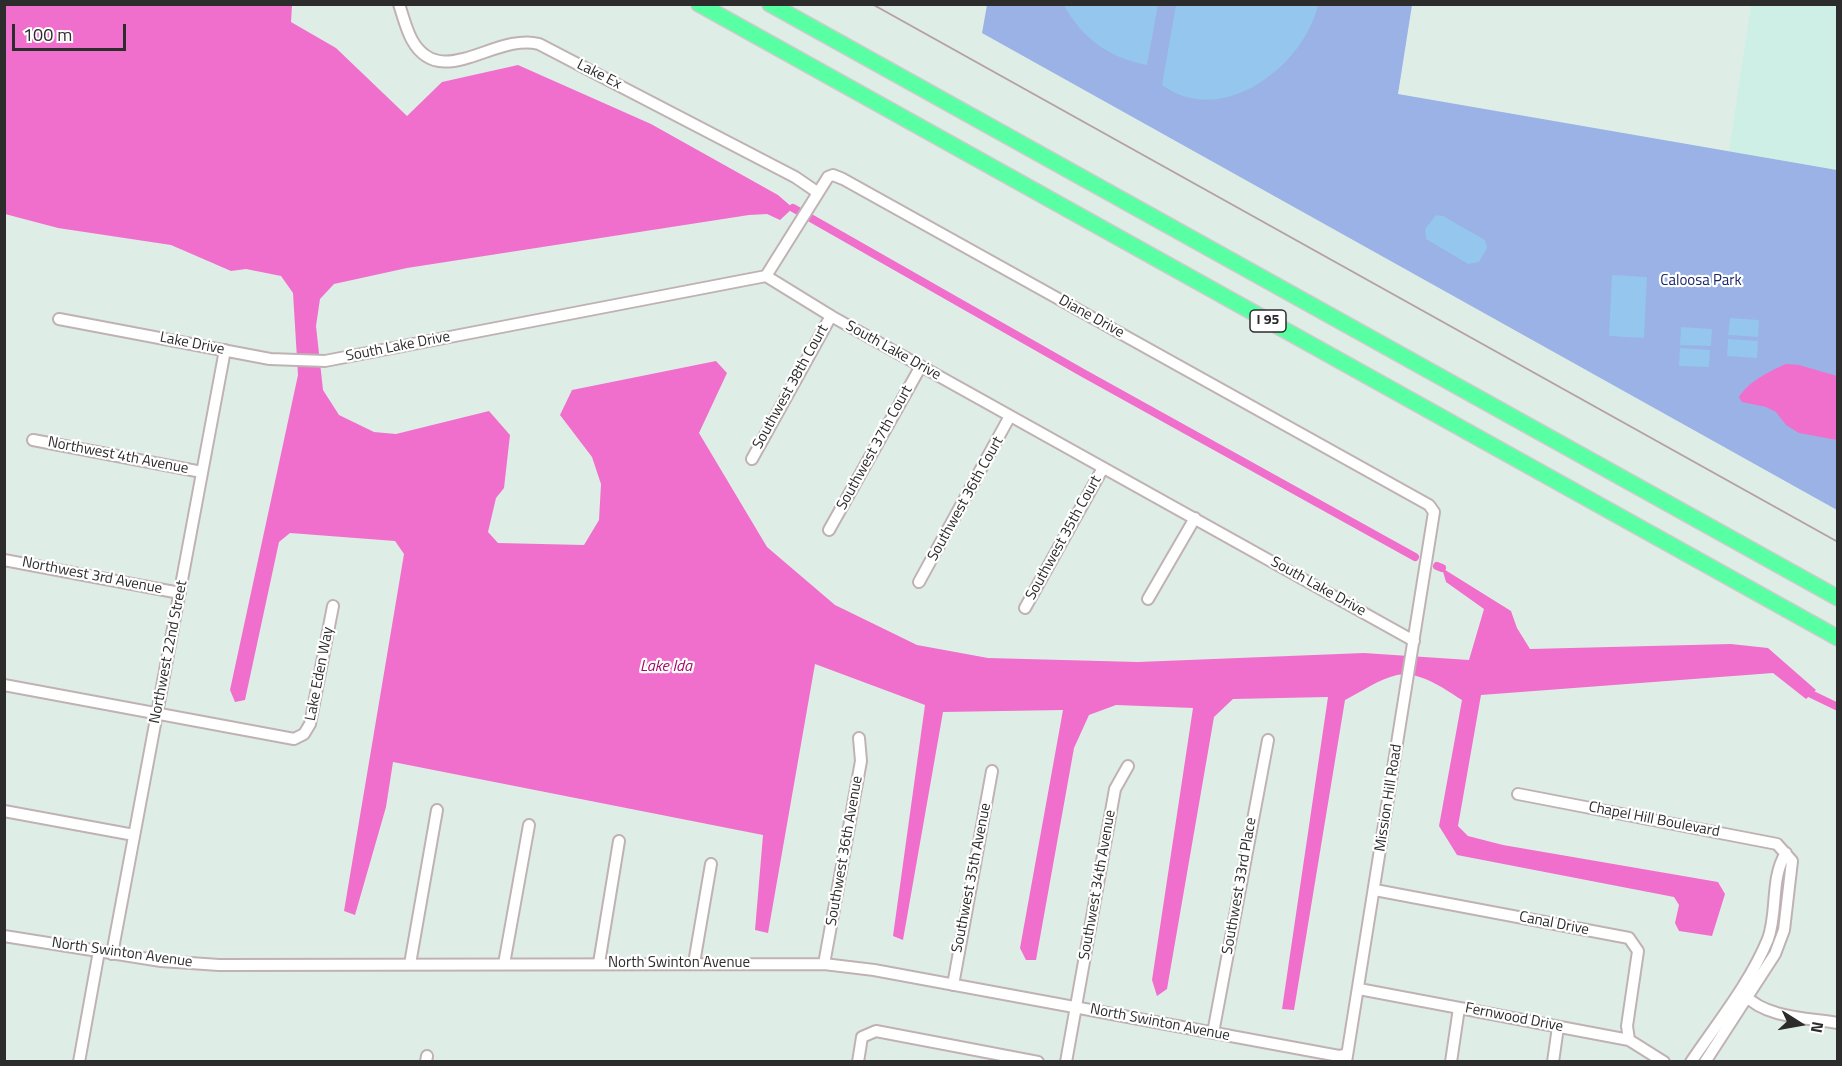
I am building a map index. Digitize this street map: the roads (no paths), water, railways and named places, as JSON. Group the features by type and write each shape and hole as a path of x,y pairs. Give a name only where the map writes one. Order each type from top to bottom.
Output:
{"highway":[{"name":"I 95","path":"699,4 1838,638"},
{"name":"I 95","path":"770,4 1838,598"}],"street":[{"name":"Lake Ex","path":"399,4 411,39 420,53 430,60 452,63 518,41 539,44 795,177 817,192"},
{"name":"Diane Drive","path":"766,276 801,222 817,192 828,177 833,175 854,184 1429,505 1434,512 1432,534"},
{"name":"South Lake Drive","path":"325,361 766,276 831,316 1414,641"},
{"name":"Southwest 38th Court","path":"752,459 831,316"},
{"name":"Lake Drive","path":"59,319 292,361 325,361"},
{"name":"Northwest 22nd Street","path":"112,954 225,350"},
{"name":"Southwest 37th Court","path":"829,530 921,366"},
{"name":"Southwest 36th Court","path":"919,582 1010,416"},
{"name":"Northwest 4th Avenue","path":"33,440 202,471"},
{"name":"Southwest 35th Court","path":"1025,608 1103,468"},
{"path":"1148,599 1195,518"},
{"name":"Mission Hill Road","path":"1346,1058 1432,534"},
{"name":"Northwest 3rd Avenue","path":"4,560 180,593"},
{"name":"Lake Eden Way","path":"157,714 288,739 300,737 310,724 333,606"},
{"path":"4,686 157,714"},
{"name":"Southwest 36th Avenue","path":"824,964 861,761 859,738"},
{"name":"Southwest 33rd Place","path":"1213,1033 1268,740"},
{"name":"Southwest 34th Avenue","path":"1066,1062 1115,789 1128,766"},
{"name":"Southwest 35th Avenue","path":"952,985 992,771"},
{"name":"Chapel Hill Boulevard","path":"1518,794 1777,844 1786,853 1780,863 1768,938 1744,994 1705,1062"},
{"path":"410,964 438,810"},
{"path":"4,811 134,835"},
{"path":"504,964 529,825"},
{"path":"599,963 620,841"},
{"path":"694,963 711,864"},
{"name":"Canal Drive","path":"1375,890 1629,938 1638,951 1627,1026 1629,1040"},
{"name":"North Swinton Avenue","path":"4,936 161,961 219,965 824,964 952,985 1346,1058"},
{"path":"79,1062 99,951"},
{"name":"Fernwood Drive","path":"1359,989 1629,1040 1664,1062"},
{"path":"1744,994 1773,1011 1838,1023"},
{"name":"Chapel Hill Boulevard","path":"1691,1062 1744,994"},
{"path":"1451,1062 1460,1008"},
{"path":"1553,1062 1558,1027"},
{"path":"858,1062 862,1037 876,1031 1038,1062"}],"water":[{"name":"Lake Ida","path":"4,5 292,5 291,22 336,48 407,116 442,82 518,65 651,124 778,195 793,208 780,220 767,214 749,215 407,268 334,284 320,299 316,326 323,390 339,415 374,432 396,434 489,411 510,435 504,488 496,498 488,532 498,543 584,545 599,520 601,484 592,457 560,415 572,390 716,361 727,373 699,433 767,547 835,605 917,645 988,658 1138,662 1364,653 1469,660 1484,609 1446,582 1442,568 1511,611 1517,628 1530,649 1731,644 1768,648 1816,690 1806,699 1773,673 1481,695 1458,826 1468,836 1503,845 1718,882 1725,894 1712,936 1679,931 1675,923 1679,905 1674,897 1457,855 1439,826 1462,700 1431,682 1405,674 1384,679 1345,700 1294,1010 1282,1009 1328,697 1233,699 1214,717 1167,989 1157,996 1152,980 1193,708 1116,705 1089,715 1074,748 1036,960 1026,960 1020,948 1063,710 943,712 903,940 893,936 925,705 815,664 768,933 755,930 763,835 393,762 386,807 355,915 344,911 404,554 395,541 290,533 279,542 245,700 235,702 230,690 298,375 293,293 281,276 246,269 231,271 171,245 58,228 5,214"},
{"path":"1786,364 1799,365 1837,376 1837,440 1799,433 1786,425 1776,412 1766,407 1742,402 1739,397 1748,386"}],"waterway":[{"path":"793,208 1083,373 1415,557"},
{"path":"1437,566 1442,568"},
{"path":"1811,694 1838,707"}],"railway":[{"path":"872,4 1838,542"}],"park label":[{"name":"Caloosa Park","path":"1701,281"}]}
